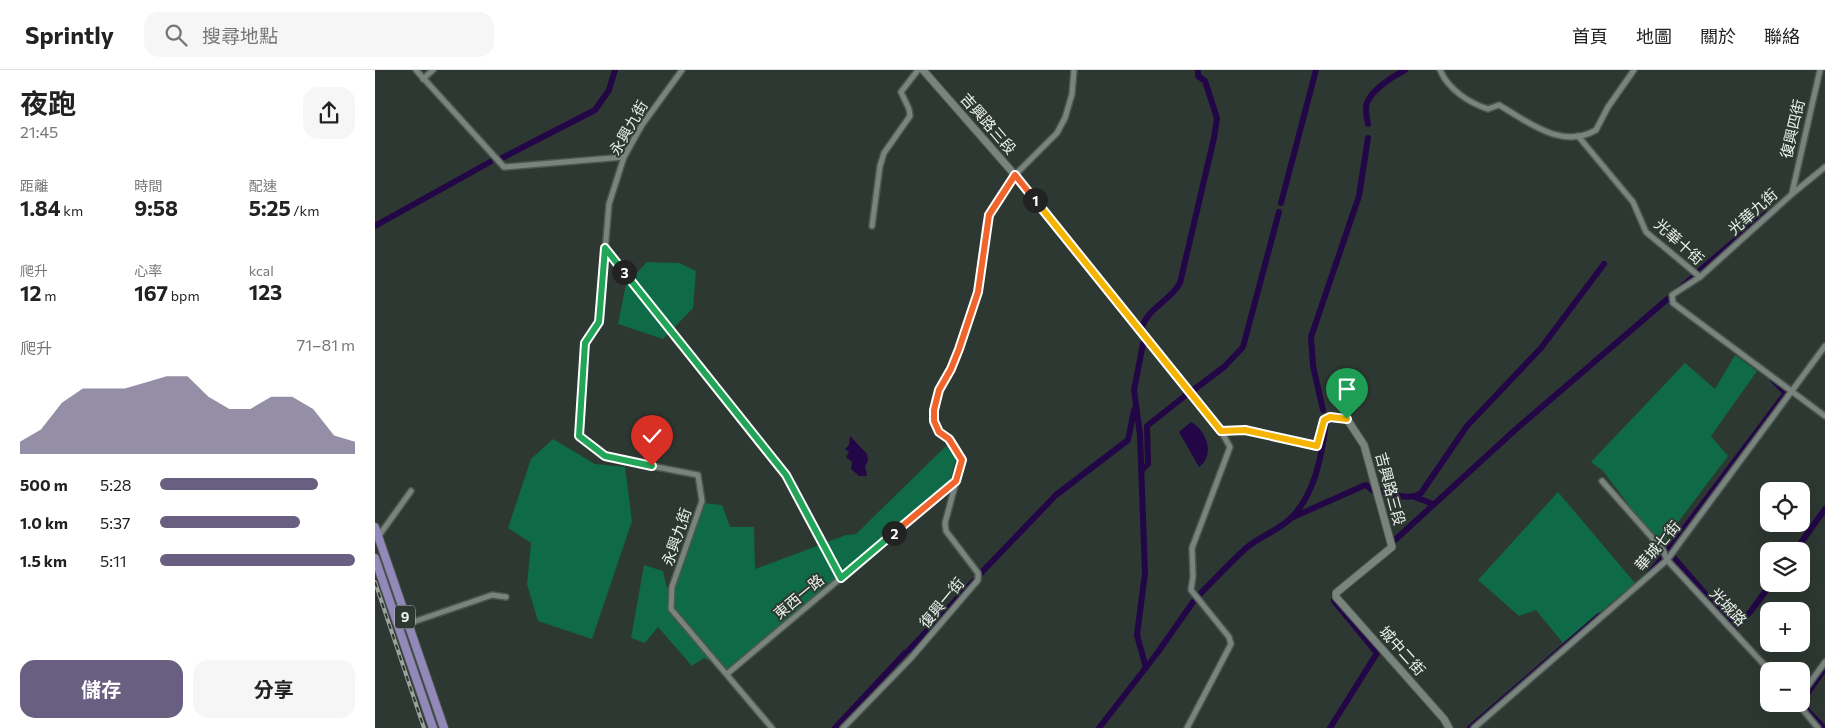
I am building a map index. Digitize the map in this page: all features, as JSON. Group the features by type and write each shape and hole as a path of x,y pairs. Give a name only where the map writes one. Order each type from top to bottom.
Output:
{"main road":[{"name":"9","path":"375,527 443,728"},
{"name":"9","path":"375,558 433,728"}],"street":[{"path":"416,70 504,167 624,157"},
{"path":"423,78 433,70"},
{"name":"永興九街","path":"682,70 642,125 624,157 609,204 599,322 585,343 579,436 605,456 698,475 702,501 672,587 671,609 772,728"},
{"path":"872,226 880,166 884,152 910,116 901,92 918,70"},
{"name":"吉興路三段","path":"923,70 1015,175 1221,431 1245,430 1317,446 1324,420 1330,417 1347,419 1364,446 1392,547 1336,593"},
{"name":"復興一街","path":"843,728 911,658 978,580 977,573 946,531 945,523 962,460 949,439 939,432 934,421 934,410 939,390 951,369 959,349 978,292 989,215 1015,175 1057,133 1065,118 1072,94 1073,70"},
{"path":"1440,70 1451,87 1479,106 1488,109 1499,105 1550,135 1578,136 1596,130 1608,107 1634,70"},
{"name":"復興四街","path":"1791,194 1820,70"},
{"name":"光華十街","path":"1578,136 1633,202 1646,232 1700,277 1672,295 1673,303 1825,416"},
{"name":"光華九街","path":"1700,277 1791,194 1825,167"},
{"path":"605,248 786,475 841,578"},
{"name":"華城七街","path":"1474,728 1667,560 1825,346"},
{"path":"1187,728 1231,644 1229,637 1191,590 1193,576 1190,555 1229,447 1221,431"},
{"name":"東西一路","path":"727,674 956,481"},
{"name":"光城路","path":"1602,481 1663,550 1667,560 1761,662"},
{"path":"379,537 411,491"},
{"name":"城中二街","path":"1336,593 1335,597 1444,719 1449,728"},
{"path":"396,620 405,617 416,621 491,595 506,597"},
{"path":"1810,683 1825,662"},
{"path":"1805,712 1818,728"}],"green space":[{"path":"647,262 679,263 696,271 693,308 663,339 618,324 626,284"},
{"path":"1735,355 1757,371 1711,436 1728,456 1660,546 1603,471 1591,462 1685,363 1715,389"},
{"path":"553,439 595,464 625,467 632,521 592,639 538,621 527,584 531,543 508,528 531,459"},
{"path":"946,446 956,458 949,486 727,670 704,658 692,666 658,627 645,643 631,638 644,565 663,571 667,588 670,589 703,503 722,505 730,527 754,527 755,569 846,535 856,534"},
{"path":"1558,492 1635,583 1563,643 1536,610 1519,616 1478,580"}],"shaded area":[{"path":"1191,422 1201,431 1207,443 1207,456 1199,467 1179,432"},
{"path":"850,436 867,454 868,461 865,466 867,476 859,476 851,469 852,462 846,457 849,452 845,449 849,445"}],"waterway":[{"path":"498,160 595,110 609,90 615,70"},
{"path":"1142,327 1149,314 1171,295 1180,283 1214,138 1217,118 1205,81 1198,76 1198,70"},
{"path":"1281,203 1316,70"},
{"path":"1368,124 1366,108 1370,97 1387,81 1405,70"},
{"path":"1323,410 1313,366 1311,337 1359,196 1368,138"},
{"path":"375,226 490,162"},
{"path":"1192,391 1224,367 1243,347 1279,212"},
{"path":"1697,273 1766,214"},
{"path":"1379,491 1406,497 1421,493 1467,426 1541,348 1604,264"},
{"path":"1395,540 1515,430 1692,278"},
{"path":"1143,344 1134,390 1140,435 1145,573 1137,635 1146,668"},
{"path":"1668,550 1786,393 1773,380"},
{"path":"1142,470 1148,464 1147,426 1186,395"},
{"path":"981,573 1056,495 1128,440 1134,410"},
{"path":"1198,596 1245,549 1285,523 1299,509 1316,474 1326,422"},
{"path":"1291,518 1363,486 1366,485 1372,490"},
{"path":"1415,497 1433,504"},
{"path":"1801,542 1825,509"},
{"path":"1649,574 1664,556"},
{"path":"1674,558 1735,628 1765,592"},
{"path":"909,650 973,582"},
{"path":"1330,728 1377,653 1334,601 1334,593"},
{"path":"1099,728 1158,652 1193,602"},
{"path":"1470,728 1599,616"},
{"path":"835,728 905,653"},
{"path":"1824,728 1802,705 1802,701 1825,668"}],"railway":[{"path":"375,582 424,728"}],"route":[{"path":"652,466 605,456 579,436 585,343 599,322 605,248 786,475 841,578 956,481 962,460 949,439 939,432 934,421 934,410 939,390 951,369 959,349 978,292 986,224 989,215 1015,175 1138,331 1189,390 1221,431 1245,430 1312,447 1319,446 1324,420 1340,416 1347,419"}]}
